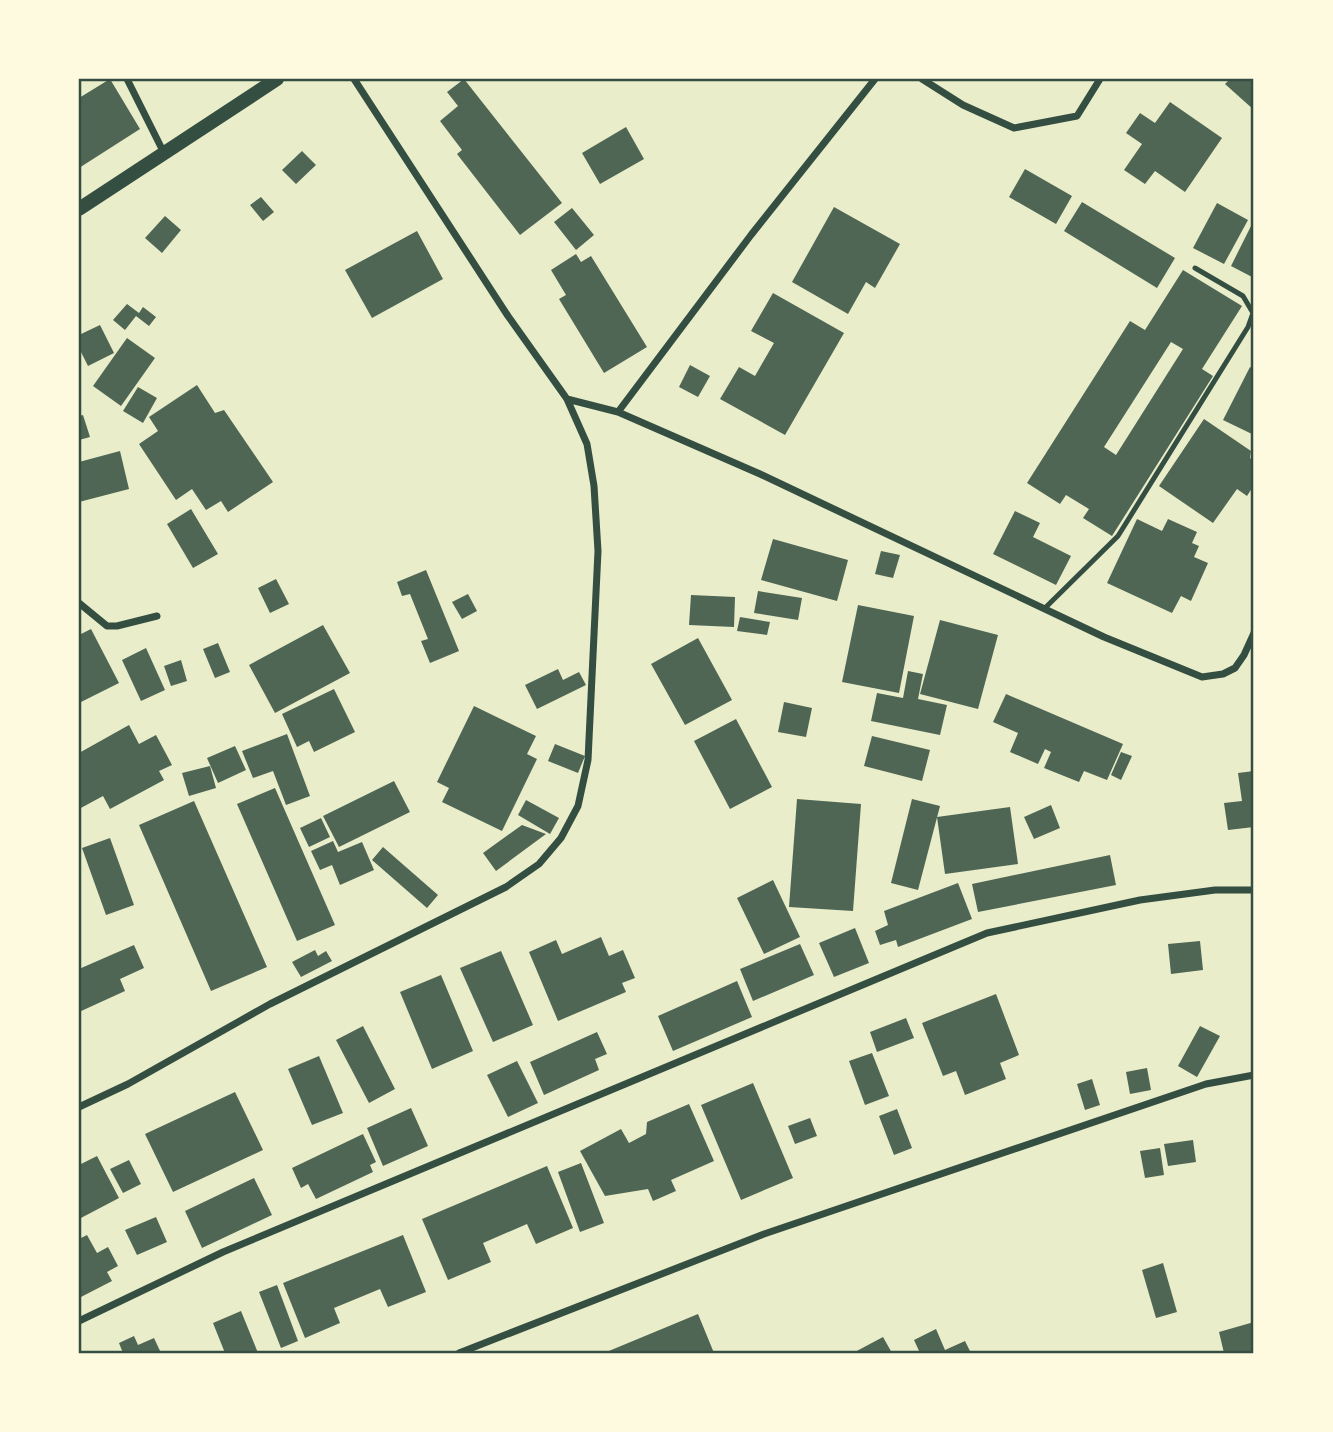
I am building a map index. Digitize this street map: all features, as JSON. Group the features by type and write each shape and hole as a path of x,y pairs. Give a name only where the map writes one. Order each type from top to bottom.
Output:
{"main road":[{"path":"79,209 277,79"}],"street":[{"path":"127,79 165,154"},
{"path":"79,1107 128,1084 270,1004 506,887 539,864 561,838 578,806 588,761 598,551 594,486 587,444 567,399 508,316 354,79"},
{"path":"618,412 751,235 875,79"},
{"path":"922,79 963,105 1014,128 1077,116 1100,79"},
{"path":"567,399 618,412 760,474 1104,638 1202,677 1223,674 1235,668 1254,633"},
{"path":"79,603 107,626 157,616"},
{"path":"1244,655 1254,653"},
{"path":"79,1321 223,1252 987,933 1140,900 1215,890 1254,890"},
{"path":"460,1353 764,1234 1206,1084 1254,1074"}],"lane":[{"path":"1044,610 1118,536 1248,327 1253,313 1244,296 1195,268"}],"building":[{"path":"110,79 140,129 79,168 79,98"},
{"path":"464,79 562,203 520,235 457,154 462,150 440,121 458,106 447,92"},
{"path":"1230,79 1254,79 1254,110 1225,84"},
{"path":"1170,102 1222,138 1185,192 1155,171 1145,184 1124,170 1142,144 1126,133 1140,113 1155,123"},
{"path":"626,127 644,159 600,184 582,153"},
{"path":"302,151 316,165 296,184 282,170"},
{"path":"1025,169 1072,196 1056,224 1009,197"},
{"path":"261,197 274,212 263,221 250,205"},
{"path":"1082,202 1175,258 1157,288 1064,231"},
{"path":"1217,203 1248,220 1224,264 1193,248"},
{"path":"834,207 900,244 875,288 866,282 848,314 792,282"},
{"path":"572,208 594,235 576,250 554,222"},
{"path":"165,216 181,230 162,253 145,238"},
{"path":"1254,220 1254,278 1231,266"},
{"path":"417,231 443,279 372,318 345,270"},
{"path":"576,254 581,262 591,256 647,347 604,373 559,299 566,295 551,270"},
{"path":"1183,270 1242,306 1202,369 1213,376 1112,536 1083,518 1089,509 1066,495 1060,504 1027,483 1130,321 1145,330","holes":["1171,342 1183,349 1116,455 1104,447"]},
{"path":"773,293 844,333 785,435 720,399 739,367 755,376 774,343 751,331"},
{"path":"127,304 139,313 143,307 156,317 149,326 136,316 125,330 113,320"},
{"path":"100,325 114,353 88,366 79,348 79,335"},
{"path":"127,338 155,358 121,406 93,386"},
{"path":"690,365 710,376 698,397 679,387"},
{"path":"1250,367 1254,369 1254,435 1223,420"},
{"path":"197,385 215,413 224,410 273,482 228,512 221,501 206,510 192,489 176,500 139,444 158,431 149,417"},
{"path":"138,387 157,398 143,423 123,411"},
{"path":"83,415 90,437 79,440 79,416"},
{"path":"1204,419 1251,451 1250,458 1254,461 1254,485 1247,496 1237,489 1213,523 1159,486"},
{"path":"120,451 129,489 79,502 79,462"},
{"path":"191,509 218,554 193,568 167,524"},
{"path":"1015,511 1040,523 1033,537 1071,556 1056,585 993,554"},
{"path":"1137,519 1162,531 1168,519 1197,532 1192,543 1199,546 1194,557 1208,563 1191,601 1181,596 1172,613 1107,583"},
{"path":"773,539 848,560 837,601 761,580"},
{"path":"881,551 900,555 893,578 875,574"},
{"path":"426,570 459,651 430,663 421,641 428,639 410,594 402,596 397,582"},
{"path":"276,579 289,604 270,613 258,588"},
{"path":"758,591 802,598 798,620 754,613"},
{"path":"468,594 477,611 462,619 452,602"},
{"path":"691,595 735,597 734,627 689,625"},
{"path":"858,605 914,616 899,693 842,682"},
{"path":"740,617 770,622 767,635 737,631"},
{"path":"940,620 998,635 978,709 920,694"},
{"path":"323,625 350,673 275,713 249,665"},
{"path":"91,629 119,683 79,703 79,635"},
{"path":"698,638 732,700 685,725 651,664"},
{"path":"218,643 230,672 215,678 203,649"},
{"path":"146,648 165,690 141,701 122,660"},
{"path":"181,660 187,681 171,686 164,666"},
{"path":"558,669 563,680 579,672 586,685 537,709 525,685"},
{"path":"908,671 923,674 918,699 947,705 940,735 871,721 877,693 903,698"},
{"path":"334,689 355,732 314,752 309,741 297,747 282,714"},
{"path":"1006,694 1123,744 1107,780 1084,771 1079,782 1044,768 1051,752 1045,749 1038,764 1010,752 1018,733 993,722"},
{"path":"784,702 812,708 806,737 778,732"},
{"path":"474,706 536,736 527,754 537,759 502,831 442,802 449,788 437,782"},
{"path":"736,719 772,787 730,809 694,741"},
{"path":"129,725 139,744 156,735 172,765 159,771 164,780 110,809 103,796 79,809 79,753"},
{"path":"287,734 310,796 286,805 273,771 253,778 242,751"},
{"path":"872,736 930,750 922,781 864,766"},
{"path":"555,744 585,756 578,773 548,761"},
{"path":"235,746 246,770 218,783 207,758"},
{"path":"1121,752 1132,756 1121,780 1111,775"},
{"path":"210,766 216,788 189,796 182,773"},
{"path":"1254,771 1254,827 1228,830 1224,803 1242,801 1238,773"},
{"path":"394,781 410,812 339,847 323,816"},
{"path":"275,788 335,925 297,941 237,804"},
{"path":"797,799 861,804 853,911 789,907"},
{"path":"912,799 940,806 918,890 891,883"},
{"path":"526,800 559,818 550,834 518,815"},
{"path":"194,801 267,967 211,991 139,825"},
{"path":"1051,805 1060,828 1034,839 1024,817"},
{"path":"1010,807 1018,864 945,874 937,817"},
{"path":"321,818 330,837 309,847 300,828"},
{"path":"522,825 546,834 496,871 483,853"},
{"path":"110,838 134,905 106,915 82,848"},
{"path":"333,841 338,852 362,842 374,870 340,885 332,865 320,870 311,851"},
{"path":"383,847 438,895 427,908 372,860"},
{"path":"1110,855 1116,885 978,912 972,884"},
{"path":"773,880 800,937 764,954 737,898"},
{"path":"958,883 972,919 898,947 896,940 880,945 875,931 888,925 884,911"},
{"path":"855,928 869,963 834,977 819,943"},
{"path":"601,937 609,956 623,950 635,978 622,983 626,992 558,1021 529,952 556,940 562,954"},
{"path":"1200,941 1203,970 1171,974 1168,944"},
{"path":"800,944 814,975 753,1001 740,969"},
{"path":"134,945 144,968 120,979 125,991 79,1012 79,969"},
{"path":"315,950 318,956 326,951 332,961 301,977 292,962"},
{"path":"501,951 533,1025 493,1042 460,968"},
{"path":"441,975 473,1051 432,1069 400,992"},
{"path":"737,981 752,1017 673,1051 658,1016"},
{"path":"996,994 1019,1055 1000,1063 1006,1079 965,1095 956,1071 943,1076 922,1023"},
{"path":"906,1018 914,1038 877,1052 870,1032"},
{"path":"363,1026 395,1089 369,1103 336,1040"},
{"path":"1200,1026 1220,1036 1197,1077 1178,1066"},
{"path":"597,1032 607,1054 595,1059 599,1070 544,1095 530,1062"},
{"path":"872,1053 889,1096 865,1105 849,1061"},
{"path":"319,1056 343,1113 312,1125 288,1069"},
{"path":"517,1061 538,1103 508,1117 487,1075"},
{"path":"1147,1068 1151,1090 1130,1094 1126,1072"},
{"path":"1092,1079 1100,1105 1085,1110 1077,1084"},
{"path":"753,1083 793,1178 741,1200 701,1105"},
{"path":"235,1092 263,1150 173,1192 145,1134"},
{"path":"689,1104 714,1161 671,1180 676,1191 653,1201 648,1189 605,1196 580,1151 621,1129 629,1143 646,1134 647,1122"},
{"path":"411,1108 428,1146 383,1166 367,1128"},
{"path":"897,1109 912,1148 894,1155 879,1116"},
{"path":"810,1118 817,1136 795,1144 788,1126"},
{"path":"363,1134 376,1162 370,1165 373,1172 316,1199 308,1184 301,1188 292,1168"},
{"path":"1193,1140 1196,1162 1168,1166 1164,1144"},
{"path":"1160,1148 1164,1175 1145,1178 1140,1151"},
{"path":"97,1156 119,1198 79,1219 79,1165"},
{"path":"129,1160 141,1184 123,1193 110,1169"},
{"path":"581,1163 604,1223 580,1232 558,1172"},
{"path":"547,1166 573,1228 536,1244 527,1224 483,1243 491,1262 448,1280 422,1219"},
{"path":"254,1178 272,1215 202,1248 185,1211"},
{"path":"156,1217 167,1242 137,1255 125,1230"},
{"path":"87,1235 97,1253 108,1247 118,1266 107,1272 112,1281 79,1298 79,1239"},
{"path":"403,1235 426,1292 388,1307 380,1289 334,1308 340,1323 305,1338 283,1283"},
{"path":"1163,1263 1177,1312 1156,1318 1142,1270"},
{"path":"277,1285 298,1341 281,1348 259,1292"},
{"path":"241,1311 258,1353 225,1353 213,1323"},
{"path":"698,1314 714,1353 604,1353"},
{"path":"1254,1322 1254,1353 1224,1353 1219,1332"},
{"path":"936,1329 945,1350 965,1341 971,1353 920,1353 914,1340"},
{"path":"134,1336 138,1345 154,1338 161,1353 123,1353 119,1343"},
{"path":"883,1337 892,1353 853,1353"}]}
